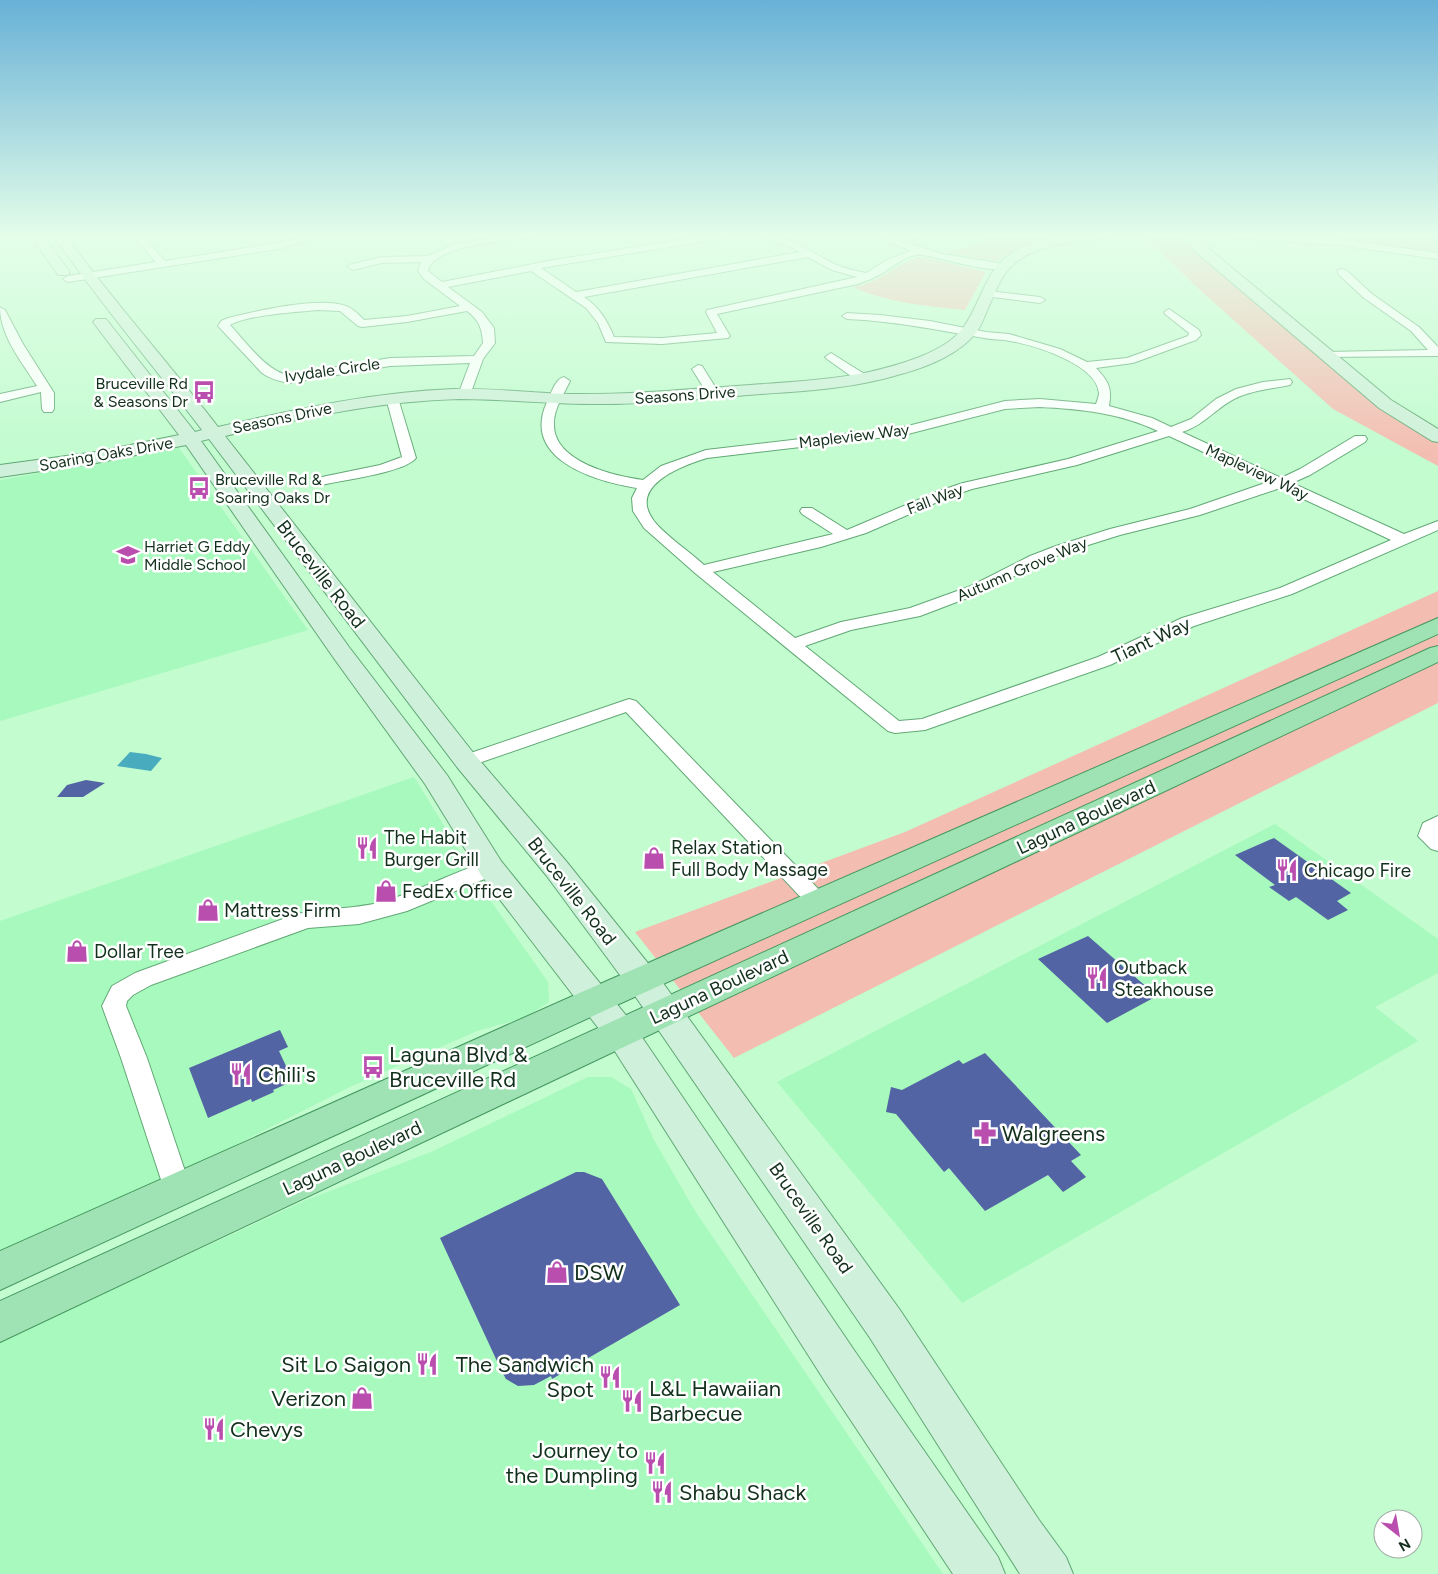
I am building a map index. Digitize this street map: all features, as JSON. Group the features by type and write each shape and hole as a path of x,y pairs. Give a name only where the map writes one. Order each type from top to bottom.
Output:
{"main road":[{"name":"Bruceville Road","path":"115,308 159,362 201,436 337,647 437,781 491,868 620,1033 826,1345 981,1574"},
{"name":"Seasons Drive","path":"201,436 354,403 392,398 464,395 556,399 650,398 713,394 862,378 926,360 952,347 969,331 981,308"},
{"path":"1271,308 1385,404 1438,437"},
{"name":"Bruceville Road","path":"91,309 201,436 466,761 556,868 654,996 885,1324 1022,1537 1049,1574"},
{"name":"Soaring Oaks Drive","path":"0,471 70,462 201,436"},
{"name":"Laguna Boulevard","path":"0,1322 620,1033 654,996 818,902 1438,625"},
{"name":"Laguna Boulevard","path":"0,1271 178,1192 596,1000 654,996 1438,653"}],"street":[{"name":"Ivydale Circle","path":"316,308 232,320 225,323 224,326 273,376 279,378 289,379 383,363 477,359"},
{"name":"Ivydale Circle","path":"344,308 362,324 407,319 466,308"},
{"path":"464,395 477,359 489,343 490,335 484,321 470,308"},
{"path":"591,308 599,316 610,340 683,340 724,336 711,312 728,308"},
{"path":"1386,308 1415,329 1437,353"},
{"path":"1,312 13,345 45,388 49,398 48,408"},
{"path":"1085,366 1129,361 1192,338 1195,335 1194,332 1169,312"},
{"path":"847,316 871,317 969,331 990,336 1004,336 1043,346 1070,357 1085,366 1100,379 1105,388 1106,398 1102,408"},
{"path":"1326,355 1437,353"},
{"path":"831,357 862,378"},
{"path":"698,370 713,394"},
{"path":"564,381 548,420 548,431 552,443 562,454 595,473 618,480 646,485 639,505 644,519 701,570 793,644"},
{"name":"Fall Way","path":"701,570 816,544 845,535 968,486 1072,462 1171,432 1198,422 1217,405 1235,394 1286,382"},
{"path":"0,398 45,388"},
{"path":"322,481 392,466 405,462 409,458 392,398"},
{"name":"Mapleview Way","path":"646,485 655,476 672,465 719,451 904,431 1011,405 1058,403 1102,408 1136,417 1402,540"},
{"name":"Autumn Grove Way","path":"793,644 840,628 914,612 977,589 1036,559 1070,546 1115,532 1195,512 1280,483 1305,472 1360,439"},
{"path":"807,511 845,535"},
{"name":"Tiant Way","path":"793,644 895,727 925,724 1104,661 1188,622 1286,591 1438,525"},
{"path":"466,761 629,705 818,902"},
{"path":"1438,823 1430,828 1428,836 1438,844"},
{"path":"178,1192 134,1058 114,1006 114,1002 120,994 143,979 302,921 312,918 360,916 392,908 491,868"}],"shaded area":[{"path":"1221,308 1265,308 1391,416 1438,442 1438,466 1333,409"},
{"name":"Harriet G Eddy Middle School","path":"179,448 308,630 0,721 0,480"},
{"path":"1438,591 1438,703 734,1058 635,932 905,832"},
{"path":"414,777 488,897 548,982 549,1002 524,1018 477,1031 352,1086 188,1169 0,1252 0,921"},
{"path":"1275,824 1438,939 1438,973 1375,1007 1418,1041 962,1303 777,1082"},
{"path":"588,1077 611,1077 631,1089 654,1140 695,1211 943,1574 0,1574 0,1342 304,1201 431,1152"}],"water":[{"path":"130,752 162,758 151,771 117,766"}],"building":[{"path":"86,780 105,783 83,797 57,797 67,785"},
{"name":"Chicago Fire","path":"1274,838 1351,893 1337,901 1348,910 1328,920 1296,897 1289,901 1269,887 1275,885 1235,855"},
{"name":"Outback Steakhouse","path":"1088,936 1157,996 1107,1023 1038,959"},
{"name":"Chili's","path":"280,1030 288,1047 279,1051 293,1081 252,1102 251,1099 208,1118 189,1068"},
{"name":"Walgreens","path":"985,1053 1081,1155 1071,1161 1086,1177 1063,1192 1048,1175 985,1211 949,1168 944,1172 896,1114 886,1112 891,1087 902,1090 959,1060 963,1064"},
{"name":"DSW","path":"576,1172 584,1172 602,1179 680,1305 552,1379 551,1376 534,1385 518,1386 506,1379 502,1372 440,1238"}],"place":[{"name":"Bruceville Rd & Seasons Dr","path":"204,392"},
{"name":"Bruceville Rd & Soaring Oaks Dr","path":"199,488"},
{"name":"Harriet G Eddy Middle School","path":"128,555"},
{"name":"The Habit Burger Grill","path":"367,848"},
{"name":"Relax Station Full Body Massage","path":"654,858"},
{"name":"Chicago Fire","path":"1287,870"},
{"name":"FedEx Office","path":"386,891"},
{"name":"Mattress Firm","path":"208,910"},
{"name":"Dollar Tree","path":"77,951"},
{"name":"Outback Steakhouse","path":"1097,978"},
{"name":"Laguna Blvd & Bruceville Rd","path":"373,1067"},
{"name":"Chili's","path":"241,1074"},
{"name":"Walgreens","path":"985,1133"},
{"name":"DSW","path":"557,1272"},
{"name":"Sit Lo Saigon","path":"427,1364"},
{"name":"The Sandwich Spot","path":"610,1377"},
{"name":"Verizon","path":"362,1398"},
{"name":"L&L Hawaiian Barbecue","path":"632,1401"},
{"name":"Chevys","path":"214,1429"},
{"name":"Journey to the Dumpling","path":"655,1463"},
{"name":"Shabu Shack","path":"662,1492"}]}
